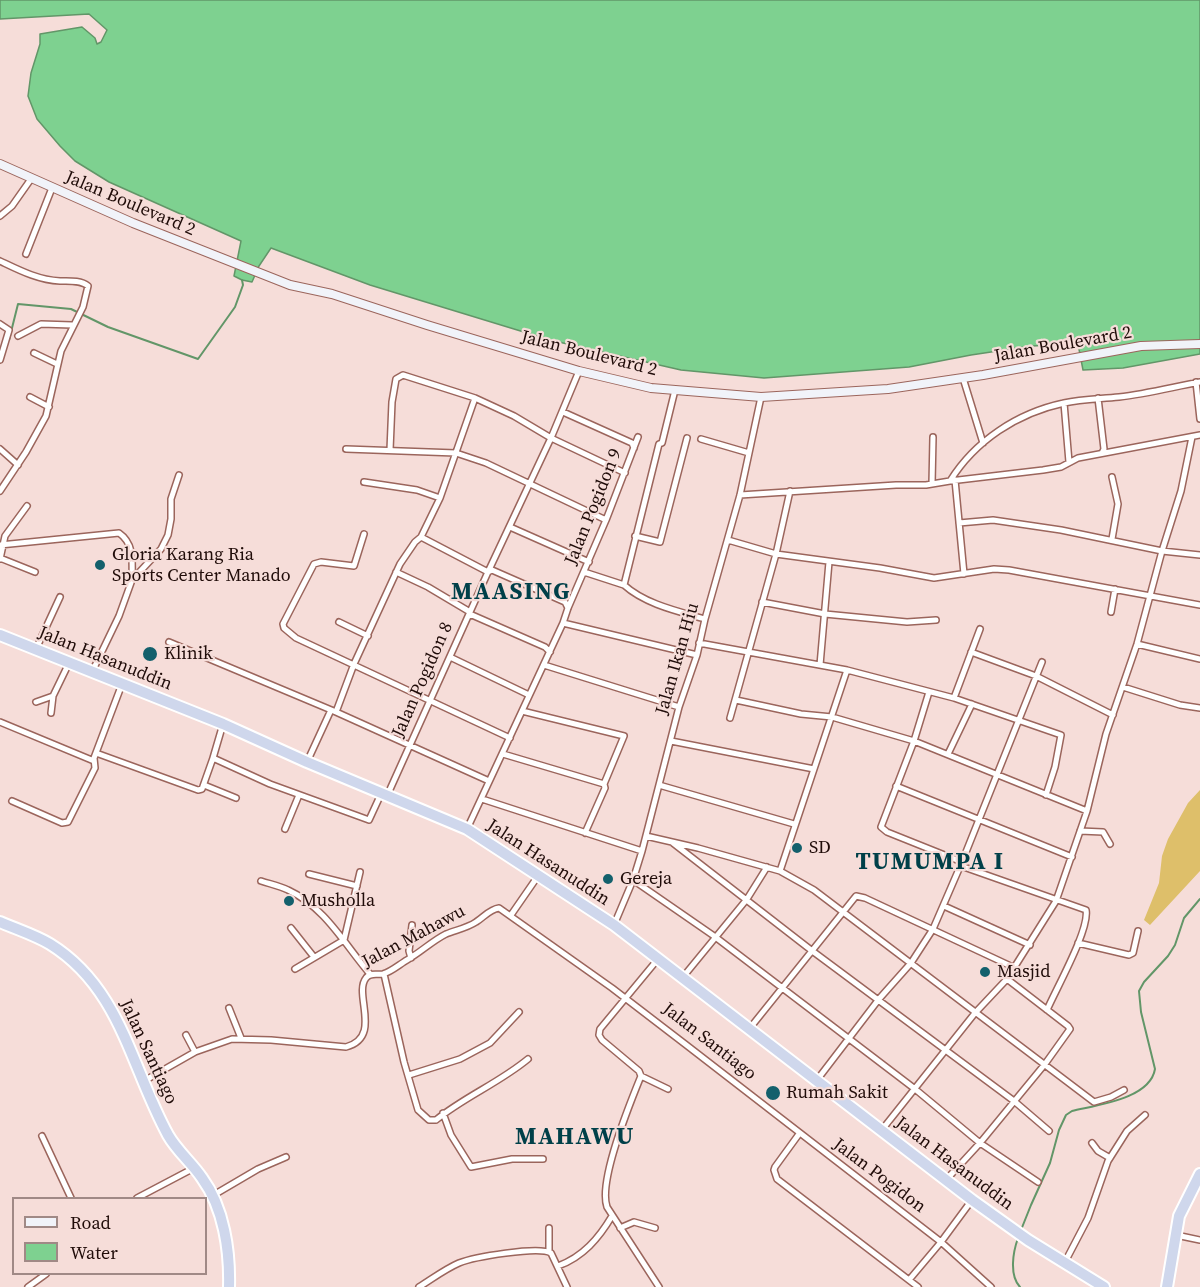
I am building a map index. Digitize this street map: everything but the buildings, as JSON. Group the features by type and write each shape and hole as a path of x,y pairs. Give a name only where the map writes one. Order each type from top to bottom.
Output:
{"highway":[{"name":"Jalan Hasanuddin","path":"0,635 224,724 307,762 467,829 614,925 972,1200 1028,1240 1104,1287"},
{"name":"Jalan Santiago","path":"0,922 49,944 77,966 110,1006 121,1026 168,1135 213,1196 227,1247 229,1287"},
{"path":"1167,1287 1179,1216 1200,1174"}],"main road":[{"name":"Jalan Boulevard 2","path":"0,164 133,222 290,285 332,294 579,371 651,388 761,397 888,389 1140,346 1200,344"}],"street":[{"path":"0,216 12,206 31,179"},
{"path":"26,254 52,188"},
{"path":"0,261 44,279 86,284 88,290 83,307 72,325 57,364 46,416 0,491"},
{"path":"0,324 9,330 0,360"},
{"path":"18,336 41,324 72,325"},
{"path":"34,353 57,364"},
{"name":"Jalan Pogidon 8","path":"299,795 369,820 384,795 430,702 563,412 579,371"},
{"path":"390,450 392,402 396,380 403,375 475,398 514,416 551,438 625,472"},
{"path":"963,378 983,444"},
{"path":"964,574 952,481 958,468 1000,429 1048,407 1064,403 1130,395 1198,382 1200,419"},
{"path":"624,585 659,444 662,443 675,390"},
{"path":"30,397 49,406"},
{"name":"Jalan Ikan Hiu","path":"614,925 633,880 642,851 679,708 697,655 740,495 761,397"},
{"path":"307,762 333,711 396,572 415,542 421,537 440,498 475,398"},
{"path":"1098,398 1104,449 1102,453"},
{"path":"1064,403 1069,462"},
{"path":"563,412 632,443 634,448"},
{"path":"740,495 896,484 932,484 1043,470 1061,467 1069,462 1102,453 1200,435"},
{"name":"Jalan Pogidon 9","path":"467,829 563,623 638,436"},
{"path":"932,484 933,437"},
{"path":"881,1131 975,1013 1007,980 1056,901 1087,812 1113,715 1137,644 1181,490 1192,437"},
{"path":"635,536 660,542 687,438"},
{"path":"701,439 749,453"},
{"path":"0,449 18,465"},
{"path":"346,449 456,453 486,464 606,520"},
{"path":"132,580 161,549 168,535 171,499 179,475"},
{"path":"1112,477 1118,504 1112,539"},
{"path":"364,482 417,490 440,498"},
{"path":"730,718 776,554 790,491"},
{"path":"27,506 3,535 0,559 35,572"},
{"path":"959,523 993,520 1200,555"},
{"path":"510,527 589,562"},
{"path":"0,544 119,533 126,538 132,550 132,580 119,616 92,672"},
{"path":"364,534 354,566 321,562 314,564 283,626 296,638 510,738"},
{"path":"421,537 488,572 492,570 565,602 568,608"},
{"path":"728,540 776,554 934,578 994,569 1009,570 1200,605"},
{"path":"820,665 829,562"},
{"path":"396,572 428,587 469,614 545,647 550,652"},
{"path":"584,572 624,585 633,592 667,608 705,619"},
{"path":"1111,612 1115,589"},
{"path":"36,649 60,597"},
{"path":"762,602 825,614 907,622 936,620"},
{"path":"339,622 368,636"},
{"path":"563,623 697,655"},
{"path":"954,698 980,629"},
{"path":"169,642 410,744 489,781"},
{"path":"699,643 848,670 954,698 1061,735 1055,767 1046,795"},
{"path":"1137,644 1200,659"},
{"path":"971,652 1036,676 1113,715"},
{"path":"450,657 529,695"},
{"path":"51,713 54,696 70,662"},
{"path":"817,1080 879,999 910,963 933,929 1042,662"},
{"path":"544,665 679,708"},
{"path":"780,871 794,824 848,670"},
{"path":"12,801 48,818 67,823 95,768 96,753 122,684"},
{"path":"1123,687 1180,705 1200,708"},
{"path":"929,692 914,741 883,820 882,829 961,864 1056,901 1086,910 1086,919 1078,943 1047,1010"},
{"path":"36,702 54,696"},
{"path":"736,700 801,714 832,717 914,741 1087,812"},
{"path":"948,754 972,704"},
{"path":"522,711 624,736 585,833"},
{"path":"0,722 94,761"},
{"path":"96,753 200,790 224,724"},
{"path":"671,741 814,769"},
{"path":"503,754 604,784"},
{"path":"213,758 299,795 285,829"},
{"path":"204,784 236,798"},
{"path":"660,785 794,824"},
{"path":"896,786 1072,857"},
{"path":"482,799 642,851"},
{"path":"1080,831 1102,832 1110,844"},
{"path":"646,836 780,871 814,890 1095,1102 1124,1090"},
{"path":"673,843 811,950 1014,1101 1049,1131"},
{"path":"683,977 714,936 747,899 767,867"},
{"path":"296,969 344,940 360,872"},
{"path":"309,874 357,886"},
{"path":"538,876 511,915 625,999"},
{"path":"633,880 714,936 915,1089 980,1143 1038,1182"},
{"path":"261,881 289,891 310,904 344,940 370,974"},
{"path":"750,1028 852,898 858,896 1015,968"},
{"path":"944,906 1030,945"},
{"name":"Jalan Mahawu","path":"144,1081 195,1052 219,1042 241,1038 346,1047 355,1044 360,1040 363,1031 365,1013 363,984 370,974 384,974 437,940 474,923 494,908 499,908 511,915"},
{"path":"411,958 408,951 412,925"},
{"path":"291,928 314,957"},
{"path":"1078,943 1129,955 1133,953 1138,931"},
{"path":"658,959 600,1029 599,1035 612,1051 639,1071 641,1076 668,1089"},
{"path":"384,974 419,1112 433,1121 528,1059"},
{"path":"946,1180 980,1143 1045,1064 1070,1029 1007,980"},
{"name":"Jalan Santiago","path":"625,999 799,1134"},
{"path":"229,1008 241,1038"},
{"path":"409,1075 460,1059 490,1043 519,1012"},
{"path":"186,1035 195,1052"},
{"path":"641,1076 610,1162 604,1197 612,1216 659,1287"},
{"path":"444,1113 451,1136 471,1167 512,1159 543,1160"},
{"path":"1065,1262 1088,1218 1110,1158 1127,1131 1145,1115"},
{"path":"799,1134 775,1167 777,1179 918,1287"},
{"name":"Jalan Pogidon","path":"799,1134 941,1242 991,1287"},
{"path":"42,1136 71,1197"},
{"path":"1092,1143 1098,1151 1110,1158"},
{"path":"213,1196 258,1169 286,1157"},
{"path":"139,1197 194,1168"},
{"path":"909,1280 972,1200"},
{"path":"558,1266 583,1253 612,1216"},
{"path":"620,1228 634,1222 655,1228"},
{"path":"549,1228 549,1252 567,1287"},
{"path":"1176,1235 1200,1240"},
{"path":"419,1287 460,1263 506,1253 549,1252"},
{"path":"28,1287 45,1275"}],"shaded area":[{"path":"1200,790 1200,871 1150,925 1144,920 1159,883 1162,856 1168,839 1188,803"}],"water":[{"path":"0,0 1200,0 1200,354 1123,368 1083,370 1078,344 1031,346 909,367 764,378 681,370 550,340 370,285 271,248 252,282 242,280 234,276 241,241 109,182 75,161 37,119 28,96 31,73 40,44 40,34 82,27 95,38 97,44 101,42 107,30 89,14 0,19"}],"waterway":[{"path":"9,340 18,304 71,309 108,327 198,359 235,307 243,285 242,280"},
{"path":"1021,1230 1050,1163 1059,1130 1066,1115 1072,1111 1108,1103 1133,1094 1151,1079 1155,1069 1141,1012 1139,991 1144,982 1168,956 1175,945 1184,918 1200,899"},
{"path":"1018,1238 1013,1270 1020,1287"}],"place":[{"name":"Gloria Karang Ria Sports Center Manado","path":"100,565"},
{"name":"Klinik","path":"150,654"},
{"name":"SD","path":"797,848"},
{"name":"Gereja","path":"608,879"},
{"name":"Musholla","path":"289,901"},
{"name":"Masjid","path":"985,972"},
{"name":"Rumah Sakit","path":"773,1093"}],"district":[{"name":"MAASING","path":"511,593"},
{"name":"TUMUMPA I","path":"930,863"},
{"name":"MAHAWU","path":"575,1138"}]}
